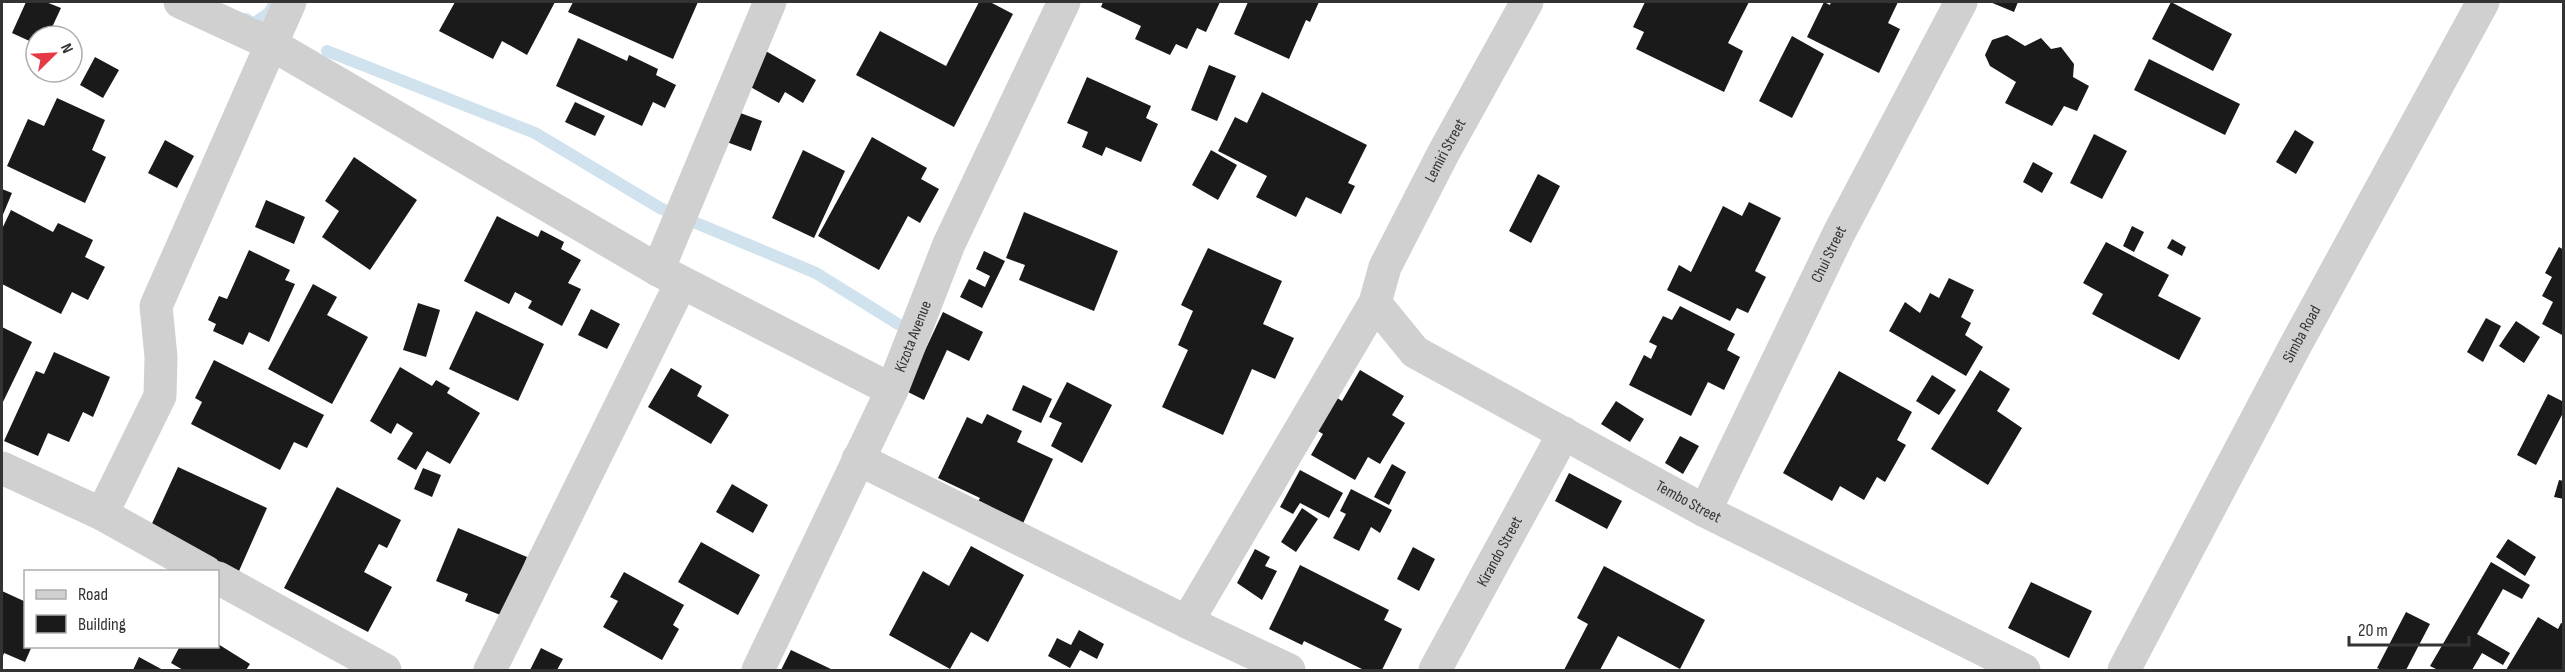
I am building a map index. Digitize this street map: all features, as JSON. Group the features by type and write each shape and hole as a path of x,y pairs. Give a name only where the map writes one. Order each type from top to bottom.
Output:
{"street":[{"path":"180,2 271,44 670,276 892,390"},
{"path":"102,514 160,396 161,357 156,306 290,2"},
{"path":"490,670 670,276 770,2"},
{"name":"Kizota Avenue","path":"758,670 892,390 953,235 1064,2"},
{"name":"Lemiri Street","path":"1186,622 1375,303 1391,256 1444,152 1527,2"},
{"name":"Chui Street","path":"1705,511 1839,233 1961,2"},
{"name":"Simba Road","path":"2124,670 2294,348 2483,2"},
{"name":"Tembo Street","path":"1375,303 1414,352 1705,511 2024,670"},
{"name":"Kirando Street","path":"1436,670 1564,433"},
{"path":"858,459 1186,622 1289,670"},
{"path":"2,468 102,514 202,570"},
{"path":"219,579 385,670"}],"building":[{"path":"26,2 46,2 61,8 54,24 24,24 24,38 12,33"},
{"path":"455,2 555,2 527,55 502,41 493,59 439,31"},
{"path":"573,2 698,2 673,59 568,12"},
{"path":"979,2 990,2 1013,14 954,127 856,75 880,31 946,66"},
{"path":"1103,2 1220,2 1206,32 1197,28 1187,49 1176,44 1170,55 1135,39 1141,26 1101,7"},
{"path":"1248,2 1319,2 1310,22 1306,20 1289,59 1234,34"},
{"path":"1645,2 1749,2 1728,43 1743,51 1724,92 1636,49 1644,32 1633,27"},
{"path":"1824,2 1830,5 1831,2 1898,2 1888,23 1900,29 1879,73 1807,37"},
{"path":"1990,2 2018,2 2014,12"},
{"path":"2171,2 2232,34 2213,71 2152,39"},
{"path":"2007,35 2025,46 2041,38 2051,49 2061,47 2074,64 2073,77 2089,86 2077,111 2064,106 2052,126 2005,103 2016,82 1990,66 1985,55 1992,40"},
{"path":"1792,36 1824,54 1792,118 1759,101"},
{"path":"578,38 627,61 629,55 658,69 656,75 676,85 665,108 653,102 642,126 556,86"},
{"path":"764,50 816,80 803,103 785,92 779,103 745,84"},
{"path":"95,57 119,70 103,98 80,85 84,84 84,78"},
{"path":"2149,59 2240,104 2225,135 2134,90"},
{"path":"1209,65 1236,76 1217,121 1191,110"},
{"path":"1087,77 1151,106 1146,118 1158,124 1141,162 1106,147 1102,156 1082,147 1088,132 1067,123"},
{"path":"1262,92 1367,145 1348,183 1355,186 1341,214 1306,197 1296,217 1256,197 1267,176 1218,151 1235,117 1247,123"},
{"path":"57,98 105,120 92,150 106,157 85,203 7,166 28,119 44,126"},
{"path":"575,102 605,116 595,136 565,122"},
{"path":"735,111 762,121 751,151 724,141"},
{"path":"2295,130 2314,142 2296,174 2276,162"},
{"path":"2094,134 2127,151 2102,199 2070,183"},
{"path":"872,137 927,168 921,179 939,189 920,223 908,216 879,270 818,236"},
{"path":"165,140 194,156 177,188 148,173"},
{"path":"803,150 845,171 814,238 772,218"},
{"path":"1211,150 1237,165 1218,200 1192,185"},
{"path":"354,157 417,200 370,270 322,237 339,211 325,201"},
{"path":"2033,162 2053,173 2042,193 2023,182"},
{"path":"1538,174 1560,186 1531,243 1509,231"},
{"path":"2,189 12,193 2,217"},
{"path":"266,200 305,217 294,244 255,227"},
{"path":"1749,202 1781,218 1755,271 1766,277 1748,313 1737,308 1730,321 1667,290 1679,265 1691,272 1723,206 1742,216"},
{"path":"11,210 53,232 58,223 93,240 85,257 105,267 88,300 72,292 61,314 2,284 2,229"},
{"path":"1024,212 1118,251 1094,311 1019,280 1025,265 1006,258"},
{"path":"497,216 538,237 541,230 564,242 561,249 581,260 568,283 581,289 562,326 528,308 532,301 515,292 509,304 464,281"},
{"path":"2132,226 2144,232 2134,252 2123,246"},
{"path":"2172,239 2186,247 2182,256 2167,248"},
{"path":"2106,242 2169,275 2158,296 2201,318 2179,360 2092,314 2103,294 2083,283"},
{"path":"2559,247 2564,250 2564,336 2542,324 2553,302 2542,296 2552,277 2545,273"},
{"path":"1208,248 1282,281 1263,324 1294,338 1275,379 1252,369 1223,435 1162,407 1188,350 1178,345 1193,311 1181,305"},
{"path":"249,250 290,270 285,280 295,284 269,342 249,332 243,345 213,331 216,324 208,320 219,296 227,299"},
{"path":"984,251 1005,261 982,308 960,297 969,279 985,287 990,276 976,269"},
{"path":"1949,278 1974,290 1961,317 1971,323 1965,335 1983,347 1966,376 1889,331 1905,302 1920,313 1930,293 1939,298"},
{"path":"313,284 337,297 327,315 368,337 332,404 268,369"},
{"path":"418,303 440,310 426,357 403,350"},
{"path":"1680,306 1735,334 1727,350 1740,357 1724,390 1708,382 1691,416 1629,385 1644,355 1651,359 1657,346 1649,342 1663,316 1672,320"},
{"path":"591,309 620,324 607,349 578,335"},
{"path":"476,311 544,344 518,401 449,369"},
{"path":"943,312 983,332 969,361 947,350 924,400 906,391"},
{"path":"2486,318 2501,326 2483,362 2467,352"},
{"path":"2516,321 2540,337 2524,363 2499,346"},
{"path":"2,327 32,342 2,404"},
{"path":"54,352 110,377 93,417 83,412 69,442 48,433 38,456 4,441 36,371 44,374"},
{"path":"214,360 324,415 307,448 294,442 280,470 191,424 202,402 195,398"},
{"path":"400,367 432,386 436,380 450,388 447,393 480,413 450,464 427,451 416,470 397,459 413,433 397,423 391,434 370,421"},
{"path":"671,368 702,386 697,396 729,415 711,444 648,407"},
{"path":"1360,370 1404,396 1392,415 1405,423 1380,464 1368,457 1355,480 1311,455 1323,434 1313,428 1333,395 1342,401"},
{"path":"1980,370 2010,389 1997,411 2022,428 1988,485 1931,449"},
{"path":"1839,371 1912,412 1897,440 1906,445 1885,482 1877,477 1864,500 1840,486 1832,501 1783,473"},
{"path":"1932,375 1956,390 1939,415 1916,401"},
{"path":"1067,382 1112,405 1082,463 1051,446 1062,423 1049,417"},
{"path":"1023,385 1052,399 1041,423 1012,410"},
{"path":"2548,394 2564,402 2564,411 2536,465 2517,455"},
{"path":"1616,401 1644,419 1630,442 1601,424"},
{"path":"987,414 1022,431 1017,442 1053,459 1019,532 974,509 980,498 938,478 967,417 982,424"},
{"path":"1680,436 1699,446 1683,474 1665,463"},
{"path":"1392,464 1406,472 1389,505 1374,497"},
{"path":"178,467 267,508 239,571 149,530"},
{"path":"423,468 441,475 432,497 414,489"},
{"path":"1300,470 1343,493 1329,518 1300,503 1293,514 1280,507"},
{"path":"1569,473 1622,501 1607,529 1555,501"},
{"path":"2559,480 2564,481 2564,499 2554,497"},
{"path":"732,484 768,505 753,533 716,512"},
{"path":"337,487 401,520 387,548 379,544 364,572 392,587 368,632 284,588"},
{"path":"1351,489 1392,510 1380,533 1371,527 1359,551 1333,538 1346,514 1340,511"},
{"path":"1302,508 1318,519 1296,552 1281,542"},
{"path":"458,528 527,557 503,616 465,601 468,594 436,581"},
{"path":"2508,539 2536,557 2525,576 2496,557"},
{"path":"701,542 760,575 738,615 678,582"},
{"path":"971,546 1024,575 988,642 971,632 950,669 889,635 923,571 949,586"},
{"path":"1413,547 1435,559 1419,591 1397,579"},
{"path":"1255,549 1270,557 1265,566 1277,571 1262,600 1237,583"},
{"path":"2491,562 2530,585 2522,599 2503,589 2477,634 2510,653 2503,665 2482,653 2472,670 2438,670 2430,666"},
{"path":"1300,565 1389,610 1384,620 1402,629 1382,670 1364,670 1304,641 1302,645 1269,629"},
{"path":"1604,566 1705,620 1680,669 1618,636 1600,670 1564,670 1588,624 1577,618"},
{"path":"624,572 684,605 673,625 679,629 662,660 603,627 618,601 610,597"},
{"path":"2031,582 2092,611 2069,658 2008,628"},
{"path":"2,591 24,601 24,648 31,648 25,662 4,653 2,659"},
{"path":"2406,612 2430,624 2406,670 2377,668"},
{"path":"2538,617 2558,629 2561,623 2564,624 2564,670 2506,670"},
{"path":"1079,630 1104,644 1097,659 1080,650 1070,668 1048,656 1057,638 1071,645"},
{"path":"219,645 250,664 246,670 183,670 171,663 179,648 219,648"},
{"path":"541,648 563,659 557,670 530,670"},
{"path":"791,650 833,670 781,670"},
{"path":"139,657 163,670 133,670"}],"waterway":[{"path":"246,19 253,24 269,13 275,3"},
{"path":"327,51 535,133 660,208 816,273 898,324"}]}
